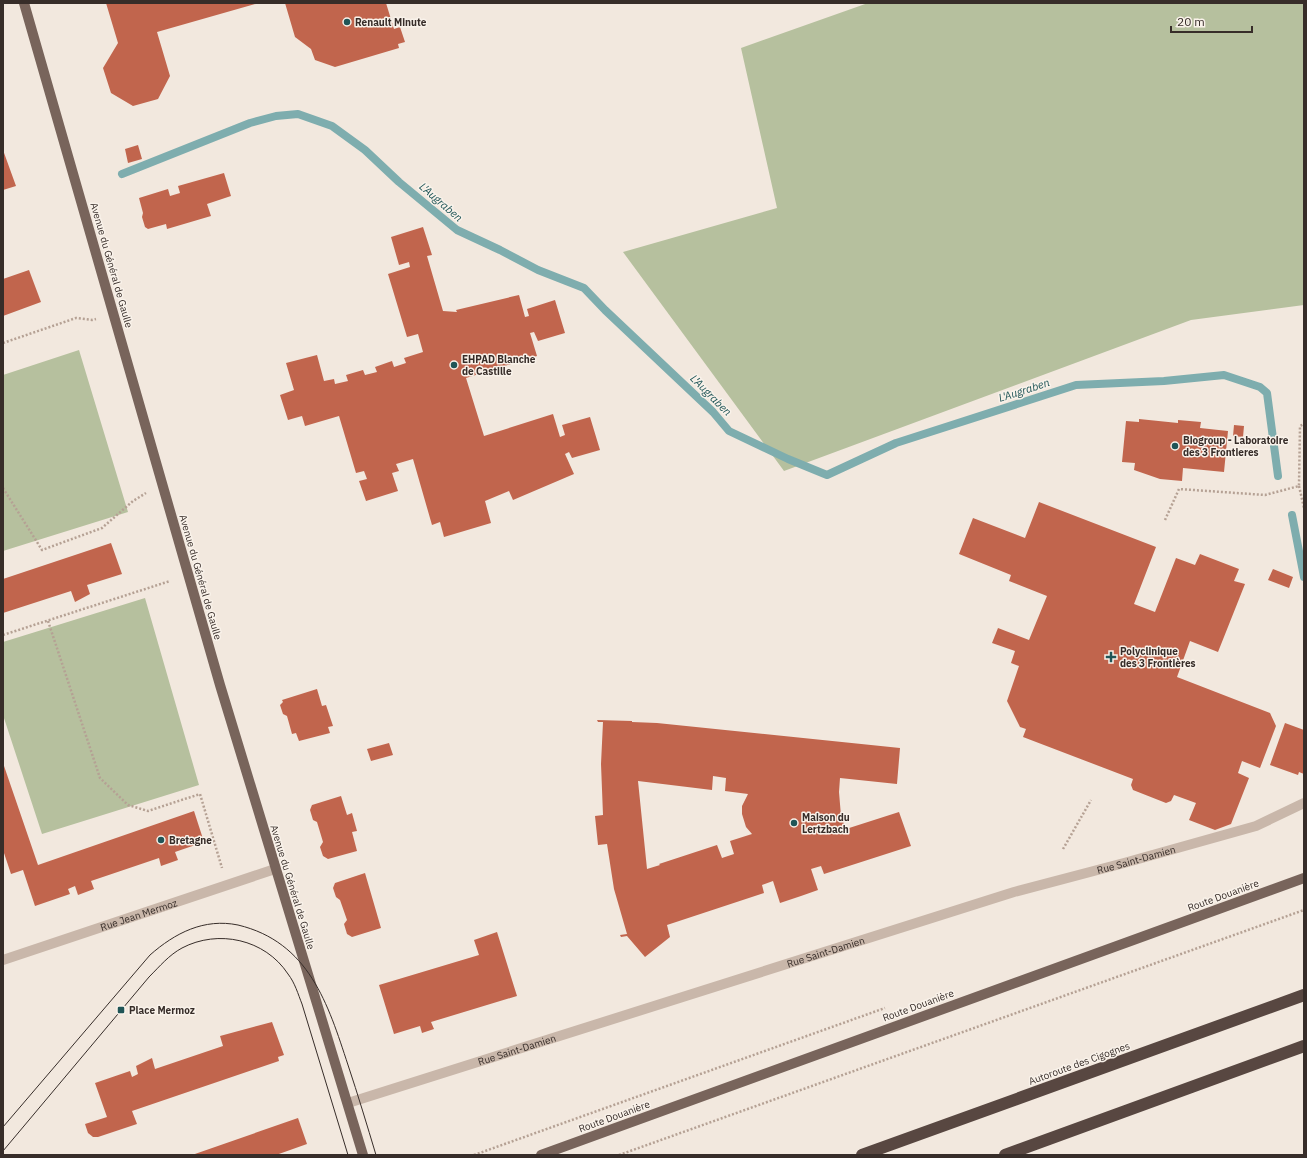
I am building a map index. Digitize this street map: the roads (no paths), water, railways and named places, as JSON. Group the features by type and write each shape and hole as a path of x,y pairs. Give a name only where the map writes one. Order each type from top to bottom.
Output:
{"highway":[{"name":"Autoroute des Cigognes","path":"862,1155 1304,995"},
{"path":"1005,1155 1304,1046"}],"main road":[{"name":"Avenue du Général de Gaulle","path":"24,3 188,575 275,869 363,1155"},
{"name":"Route Douanière","path":"541,1155 1304,878"}],"street":[{"name":"Rue Saint-Damien","path":"348,1103 1014,892 1124,864 1256,826 1304,803"},
{"name":"Rue Jean Mermoz","path":"3,960 275,869"}],"waterway":[{"name":"L'Augraben","path":"122,174 250,123 276,116 298,114 332,126 365,150 399,182 457,230 538,270 584,288 605,310 713,412 729,431 788,459 827,475 896,443 1076,385 1164,381 1224,375 1260,387 1267,393 1278,476"},
{"name":"L'Augraben","path":"1292,515 1304,577"}],"tram line":[{"path":"3,1127 150,955 170,940 191,929 225,923 238,925 262,933 282,945 299,961 312,978 323,998 340,1042 376,1155"},
{"path":"3,1151 149,977 165,961 177,951 196,942 211,939 225,939 254,945 267,952 278,962 293,981 302,1004 348,1155"}],"place":[{"name":"Renault Minute","path":"347,22"},
{"name":"EHPAD Blanche de Castille","path":"454,365"},
{"name":"Biogroup - Laboratoire des 3 Frontieres","path":"1175,446"},
{"name":"Polyclinique des 3 Frontières","path":"1111,657"},
{"name":"Maison du Lertzbach","path":"794,823"},
{"name":"Bretagne","path":"161,840"},
{"name":"Place Mermoz","path":"121,1010"}]}
